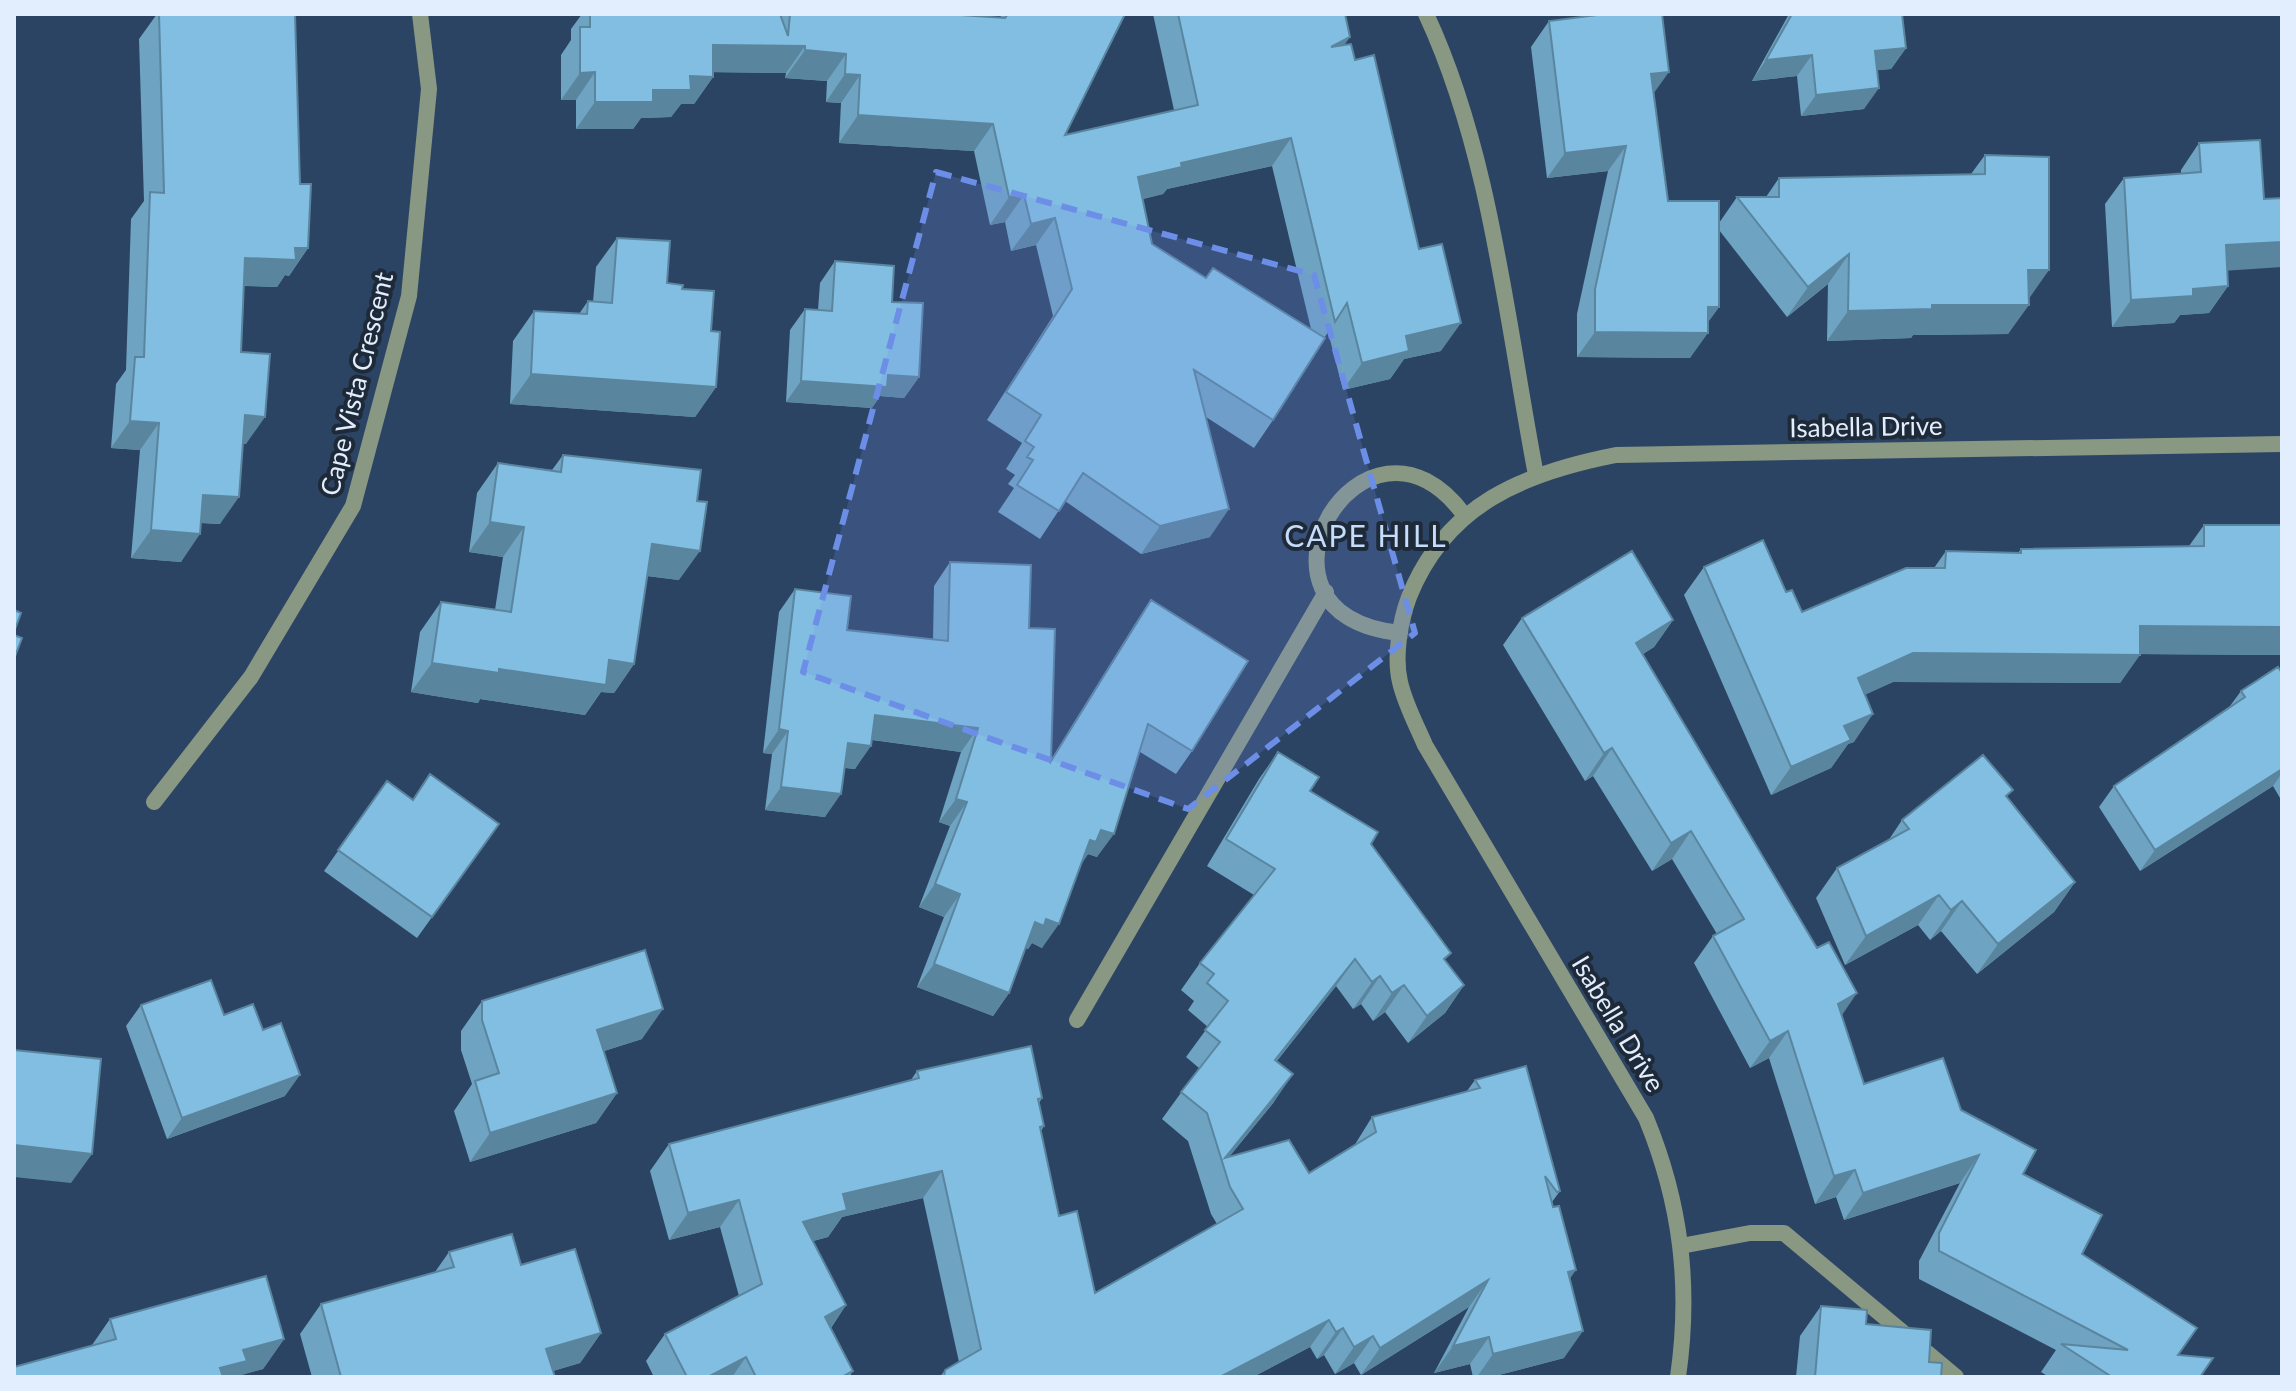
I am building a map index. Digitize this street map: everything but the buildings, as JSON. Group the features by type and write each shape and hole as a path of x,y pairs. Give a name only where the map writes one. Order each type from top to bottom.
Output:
{"street":[{"name":"Cape Vista Crescent","path":"154,802 251,677 353,506 409,296 429,89 420,14"},
{"path":"1426,14 1445,58 1471,141 1536,475"},
{"name":"Isabella Drive","path":"1678,1377 1686,1323 1681,1246 1665,1164 1646,1118 1425,745 1399,679 1400,633 1416,582 1432,553 1465,516 1536,475 1616,455 2282,444"},
{"path":"1400,633 1357,623 1326,592 1318,570 1316,548 1322,526 1333,506 1348,490 1368,480 1390,475 1412,476 1433,484 1451,497 1465,516"},
{"path":"1077,1020 1326,592"},
{"path":"1681,1246 1750,1233 1784,1233 1956,1377"}],"highlighted area":[{"path":"936,172 1314,275 1415,633 1188,809 803,672"}],"district":[{"name":"CAPE HILL","path":"1366,537"}]}
